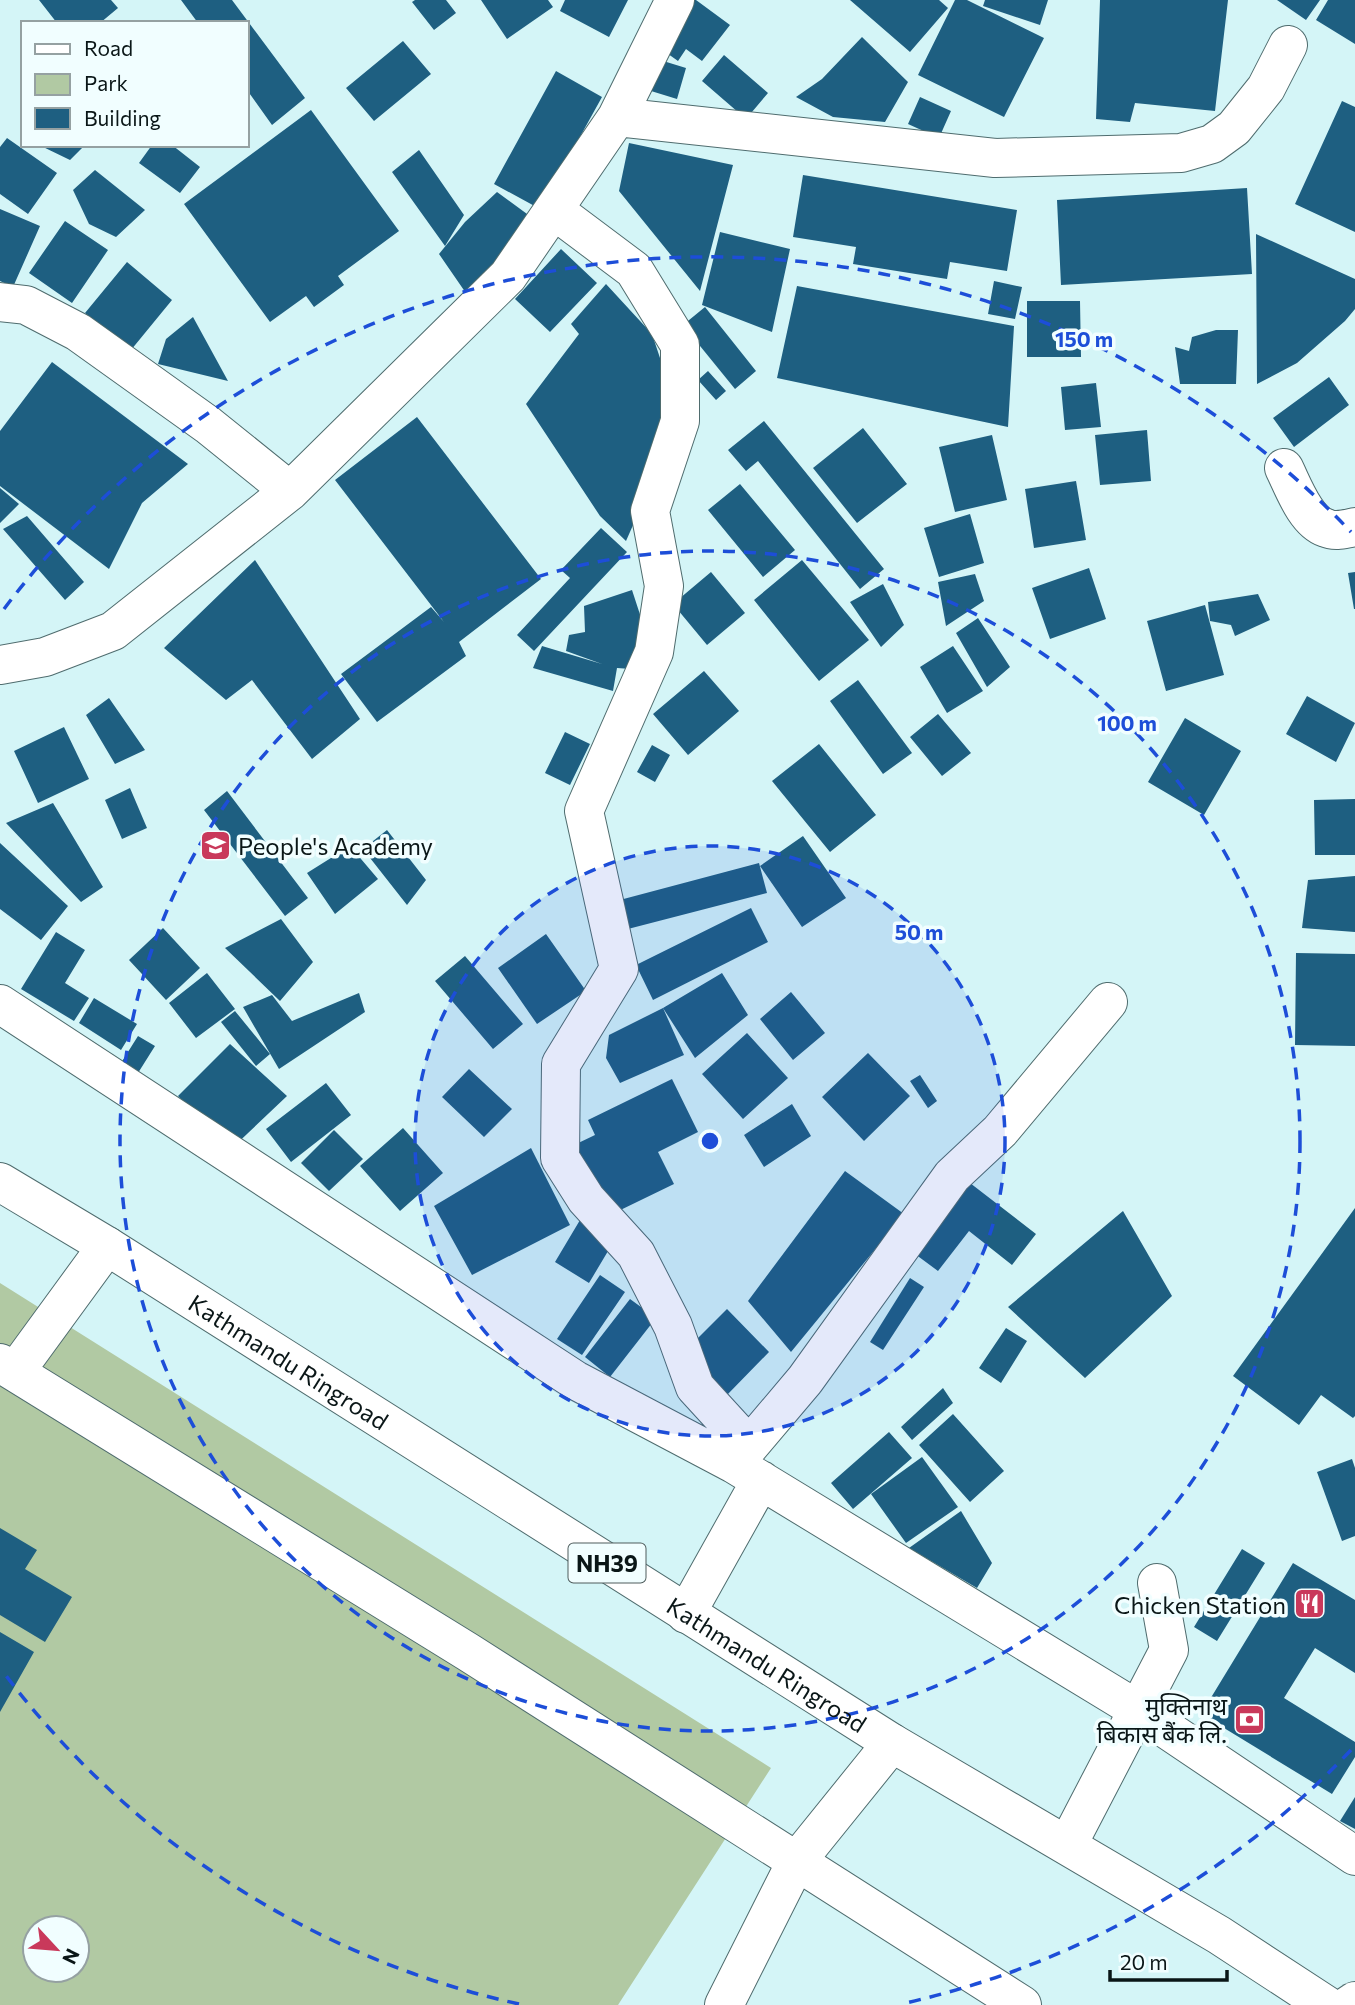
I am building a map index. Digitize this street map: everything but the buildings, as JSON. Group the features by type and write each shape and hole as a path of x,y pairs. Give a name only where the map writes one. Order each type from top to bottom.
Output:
{"main road":[{"path":"0,665 45,657 113,631 290,491 508,276 617,117 675,0"},
{"path":"617,117 995,158 1181,153 1212,144 1234,128 1266,88 1288,45"},
{"path":"554,210 634,270 680,345 680,421 650,511 664,586 654,652 584,811 620,969 561,1064 560,1158 586,1199 636,1254 673,1326 695,1387 748,1463"},
{"path":"0,302 26,305 78,332 208,425 290,491"},
{"path":"1284,468 1304,506 1316,522 1335,530 1355,527"},
{"path":"686,1614 748,1463 805,1380 953,1176 1000,1131 1108,1002"},
{"path":"0,1004 575,1380 748,1463 1138,1710 1355,1856"},
{"name":"Kathmandu Ringroad","path":"0,1182 107,1246 892,1743 1219,1935 1326,2005"},
{"path":"107,1246 7,1367 468,1652 1022,2005"},
{"path":"1068,1844 1169,1650 1157,1583"},
{"path":"723,2005 796,1862 892,1743"},
{"path":"1349,2005 1355,2001"}],"green space":[{"path":"0,1283 771,1768 618,2005 0,2005"}],"place":[{"name":"People's Academy","path":"215,845"},
{"name":"Chicken Station","path":"1309,1604"},
{"name":"मुक्तिनाथ बिकास बैंक लि.","path":"1250,1719"}]}
